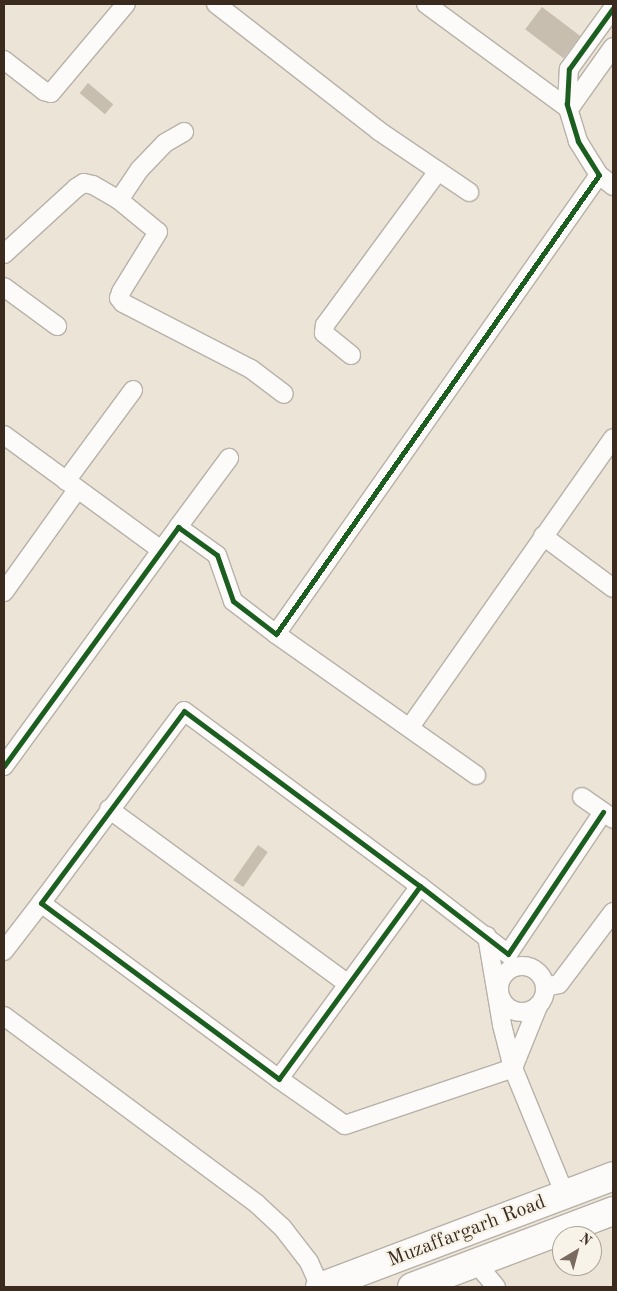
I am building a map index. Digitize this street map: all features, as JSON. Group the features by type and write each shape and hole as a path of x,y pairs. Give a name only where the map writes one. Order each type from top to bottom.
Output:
{"main road":[{"name":"Muzaffargarh Road","path":"320,1287 613,1176"},
{"name":"Muzaffargarh Road","path":"412,1287 613,1212"}],"street":[{"path":"4,60 44,91 51,92 57,89 126,4"},
{"path":"216,4 379,131 469,192"},
{"path":"426,4 569,110"},
{"path":"276,634 606,180 578,141 569,110 569,68 613,8"},
{"path":"569,110 613,47"},
{"path":"119,200 140,169 165,142 184,132"},
{"path":"351,355 324,333 325,325 438,171"},
{"path":"4,254 84,183 119,200 158,232 121,292 119,298 123,303 251,369 284,394"},
{"path":"4,287 57,326"},
{"path":"4,592 133,390"},
{"path":"4,435 71,486 160,549"},
{"path":"410,727 613,438"},
{"path":"4,766 160,549 229,458"},
{"path":"178,527 217,555 233,601 276,634 476,775"},
{"path":"543,536 613,588"},
{"path":"4,950 41,903 108,809 184,711 487,936 524,966 537,971 545,987 513,1068 345,1125 279,1079 41,903"},
{"path":"508,954 608,816 582,797"},
{"path":"108,809 348,984"},
{"path":"279,1079 420,886"},
{"path":"545,987 559,984 613,912"},
{"path":"487,936 499,995 502,1025 513,1068 565,1195"},
{"path":"524,966 504,974 499,995 508,1008 522,1013 538,1006"},
{"path":"4,1016 257,1204 282,1227 309,1262 320,1287"},
{"path":"476,1263 496,1287"}],"building":[{"path":"542,7 580,36 563,58 525,29"},
{"path":"88,83 113,104 105,114 80,93"},
{"path":"258,845 268,852 243,887 233,880"}],"cycle path":[{"path":"4,766 178,527 217,555 233,601 276,634 599,175 578,141 567,104 569,69 613,8"},
{"path":"420,886 279,1079 41,903 184,711 420,886 508,954 603,812"}]}
